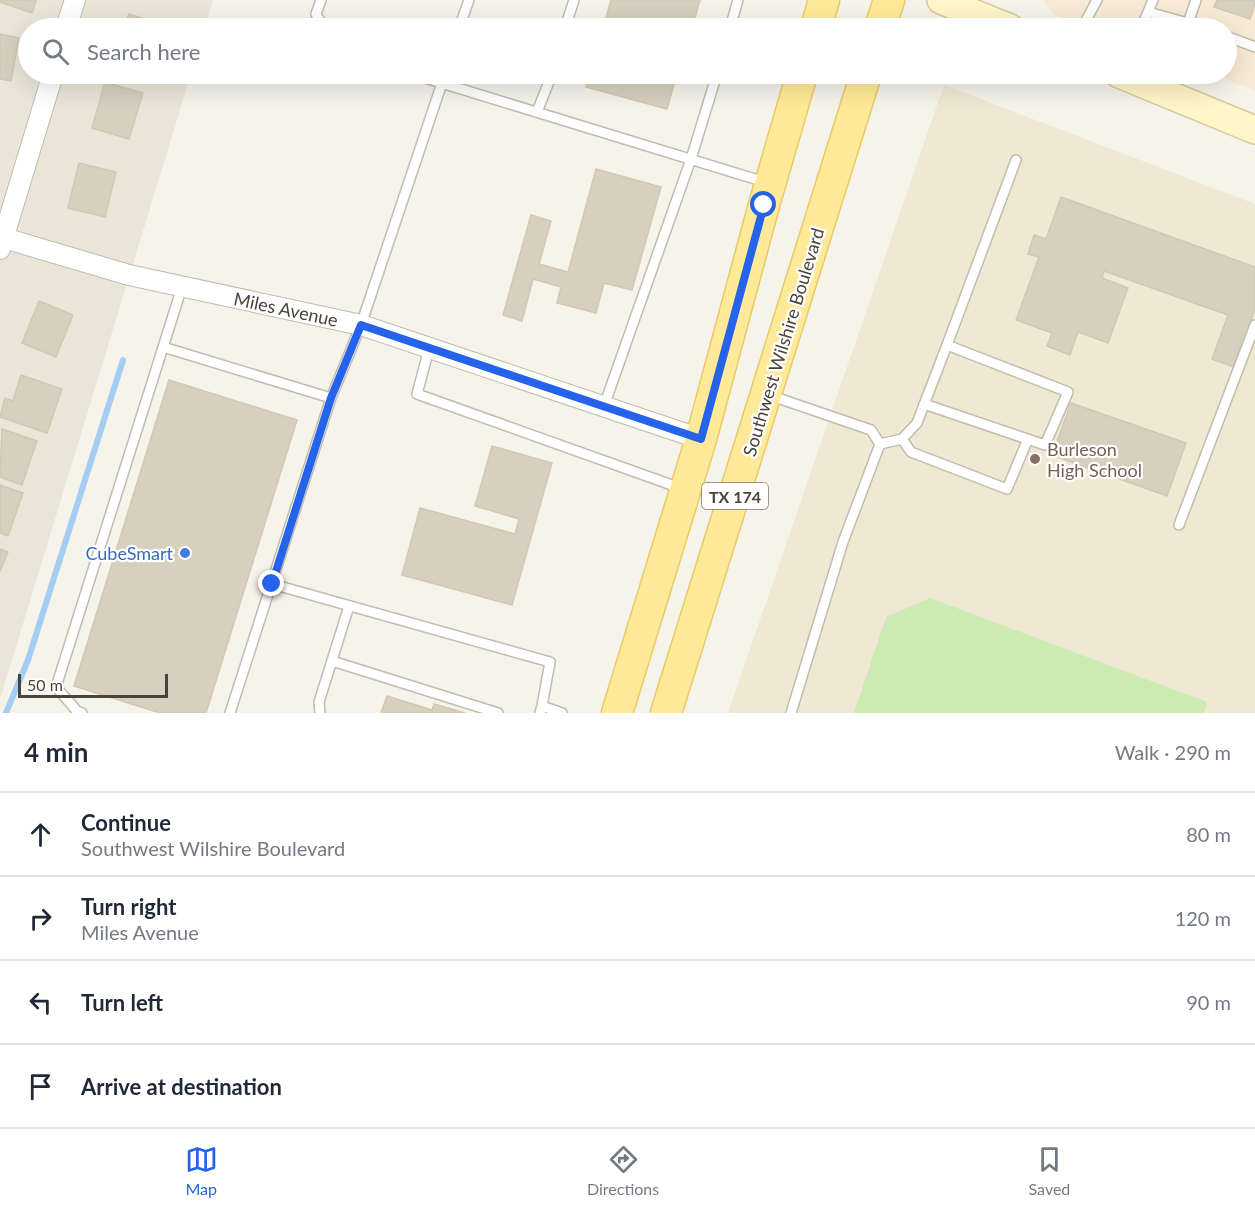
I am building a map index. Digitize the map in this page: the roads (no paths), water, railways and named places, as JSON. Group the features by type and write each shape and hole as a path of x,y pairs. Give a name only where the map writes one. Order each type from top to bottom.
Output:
{"main road":[{"path":"819,18 824,0"},
{"path":"883,18 889,0"},
{"name":"TX 174","path":"617,713 701,439 799,84"},
{"name":"Southwest Wilshire Boulevard","path":"666,713 863,84"}],"street":[{"path":"69,18 75,0"},
{"path":"941,0 985,18"},
{"path":"2,244 50,84"},
{"path":"1144,84 1255,130"},
{"name":"Miles Avenue","path":"2,244 182,287 361,325 701,439"}],"lane":[{"path":"318,18 316,14 321,0"},
{"path":"463,18 469,0"},
{"path":"568,18 573,0"},
{"path":"733,18 738,0"},
{"path":"1087,18 1097,0"},
{"path":"1145,18 1153,0"},
{"path":"1190,18 1196,0"},
{"path":"1148,12 1170,18"},
{"path":"1237,40 1255,47"},
{"path":"230,713 331,398 361,325 441,84"},
{"path":"460,84 537,112 770,184"},
{"path":"537,112 548,84"},
{"path":"604,407 691,159 714,84"},
{"path":"880,444 902,439 917,423 1016,160"},
{"path":"82,713 77,711 56,687 182,287"},
{"path":"1179,525 1255,324"},
{"path":"924,404 1045,445 1068,392 947,345"},
{"path":"163,347 331,398"},
{"path":"429,349 417,394 685,490"},
{"path":"766,395 871,430 880,444"},
{"path":"902,439 910,452 1007,489 1028,439"},
{"path":"790,713 843,542 880,444"},
{"path":"272,584 550,662 541,709 562,713"},
{"path":"320,713 319,702 349,606"},
{"path":"332,661 498,713"}],"waterway":[{"path":"6,713 28,660 123,360"}],"place":[{"name":"Burleson High School","path":"1035,459"},
{"name":"CubeSmart","path":"185,553"}]}
